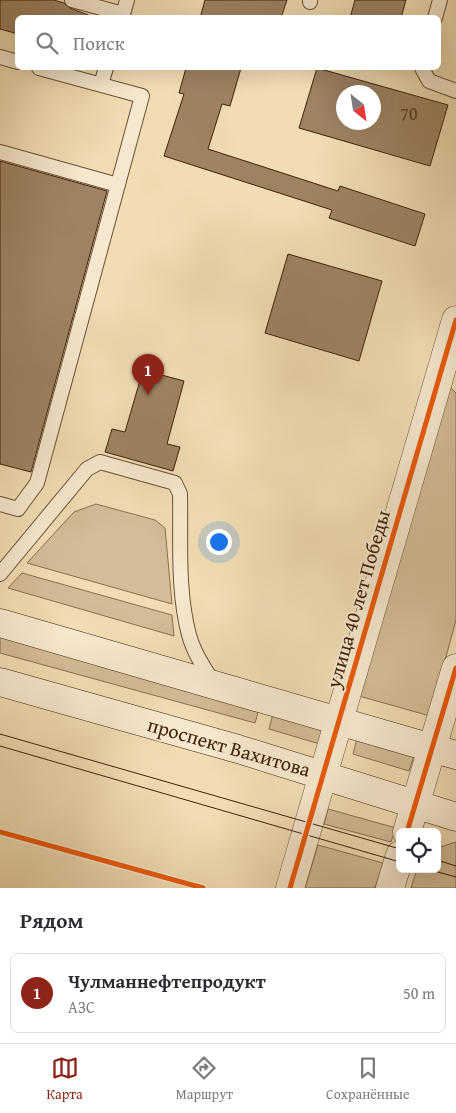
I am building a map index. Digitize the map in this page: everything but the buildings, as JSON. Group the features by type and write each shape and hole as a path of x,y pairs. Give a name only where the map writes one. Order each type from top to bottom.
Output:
{"main road":[{"name":"улица 40 лет Победы","path":"290,888 456,320"},
{"path":"448,349 456,375"},
{"path":"0,623 444,752"},
{"path":"408,828 415,805 444,752 456,668"},
{"name":"проспект Вахитова","path":"0,682 322,775 456,817"},
{"path":"390,888 396,868"}],"lane":[{"path":"72,0 120,15"},
{"path":"123,15 127,0"},
{"path":"436,15 440,0"},
{"path":"0,57 15,61"},
{"path":"0,504 18,509 36,483 142,96 47,70"},
{"path":"101,84 105,70"},
{"path":"423,70 429,81 456,91"},
{"path":"0,152 118,185"},
{"path":"0,574 87,469 100,462 175,483 180,494 183,608 189,637 199,660 215,686"}],"shaded area":[{"path":"450,387 456,393 456,620 430,716 359,696"},
{"path":"96,504 155,520 165,528 172,604 27,563 74,512"},
{"path":"22,573 172,615 174,636 8,588"},
{"path":"0,636 259,709 255,723 0,653"},
{"path":"273,714 327,731 323,745 269,729"},
{"path":"357,738 414,756 409,771 353,754"},
{"path":"328,809 396,828 391,842 324,824"},
{"path":"456,842 456,888 411,888 416,873 441,873 441,847"},
{"path":"318,845 383,863 375,888 305,888"}],"tram line":[{"path":"0,734 396,848"},
{"path":"0,746 396,861"},
{"path":"441,861 456,866"},
{"path":"441,873 456,877"}],"cycle path":[{"path":"290,888 456,320"},
{"path":"408,828 456,668"},
{"path":"0,832 203,888"}],"place":[{"name":"Чулманнефтепродукт","path":"148,395"}]}
